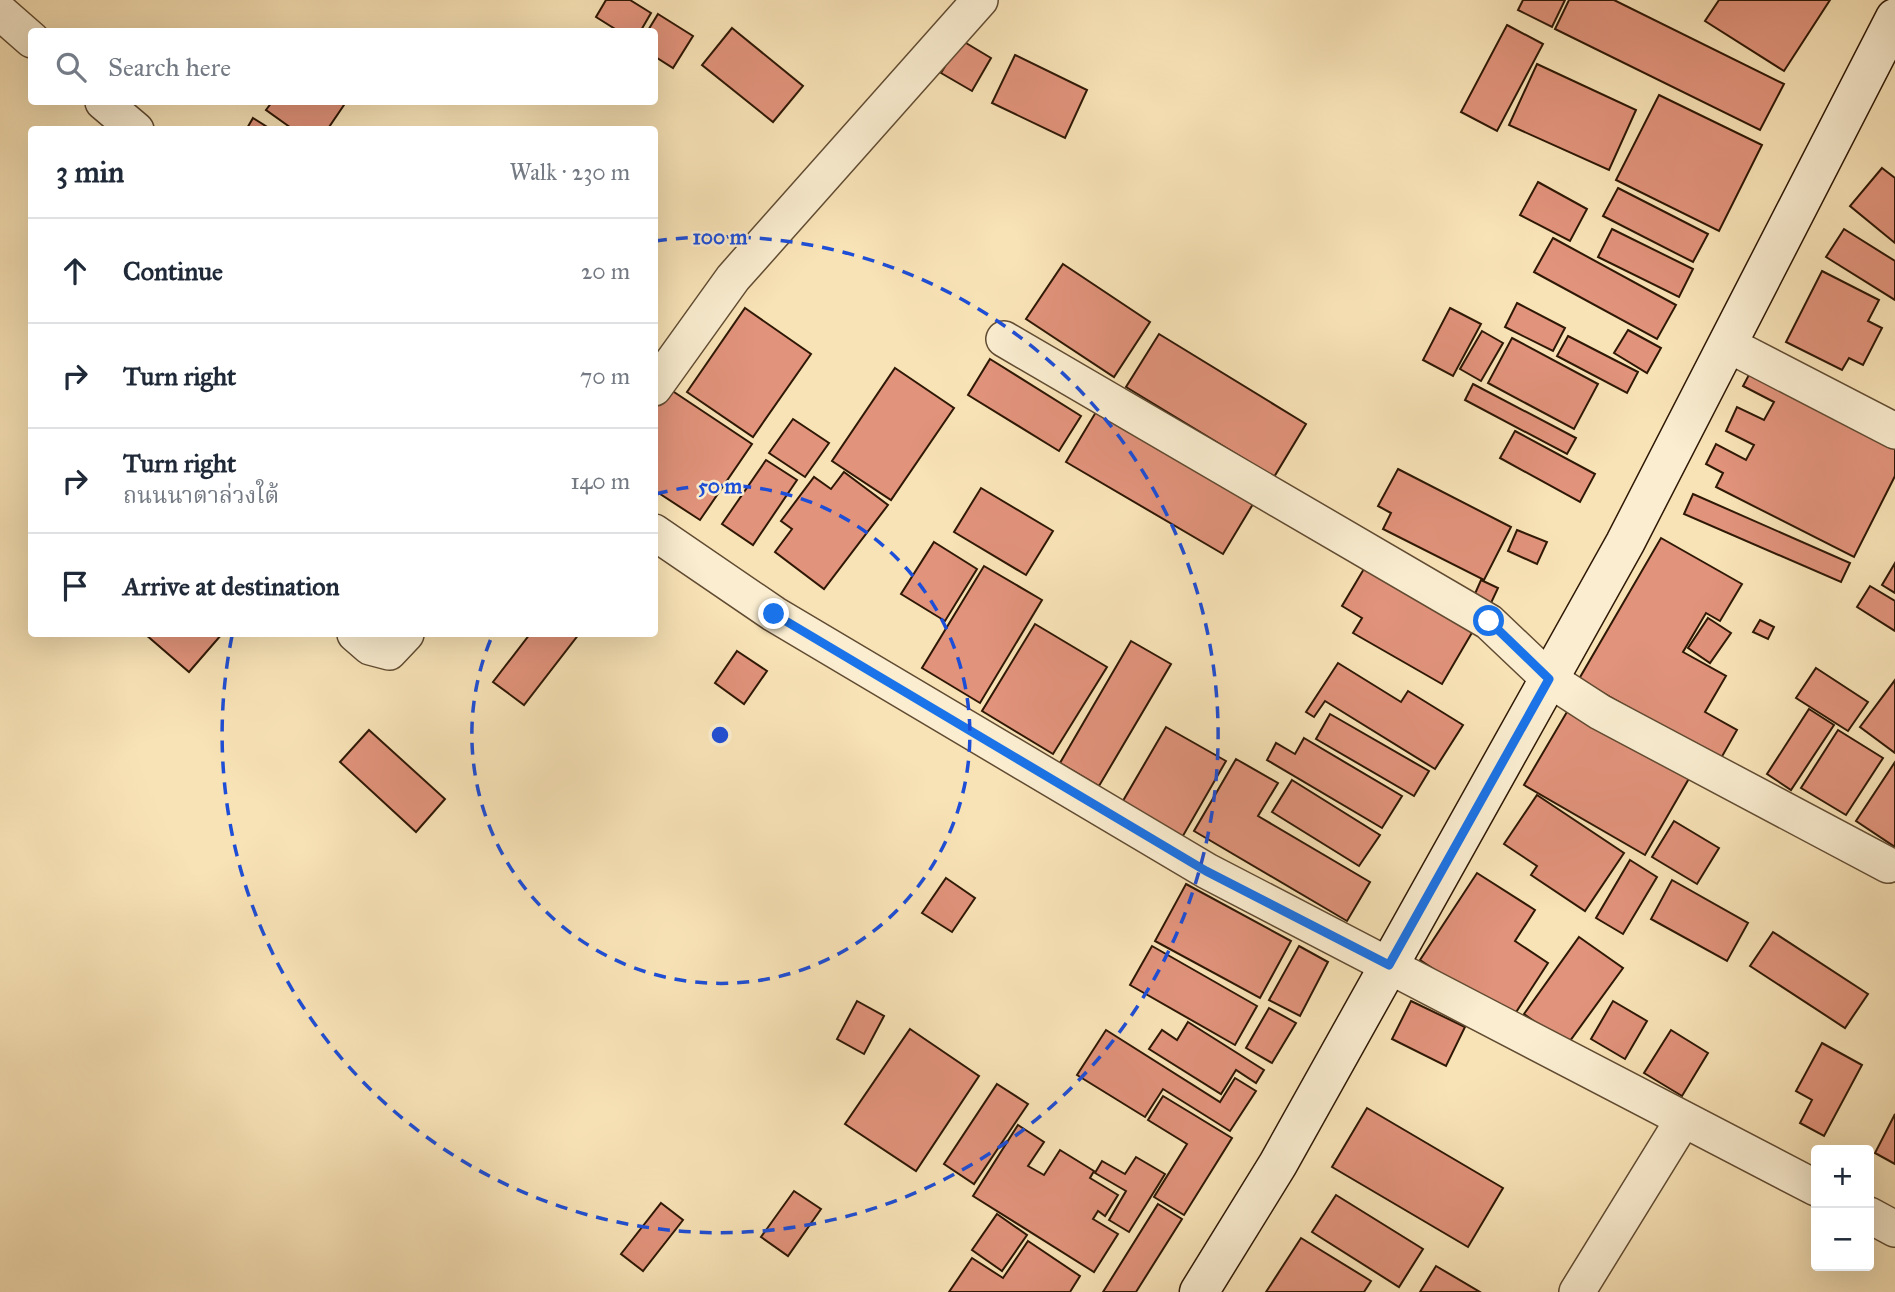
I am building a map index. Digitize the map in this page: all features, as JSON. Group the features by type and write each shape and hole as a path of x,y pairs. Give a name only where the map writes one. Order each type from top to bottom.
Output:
{"main road":[{"path":"1199,1292 1278,1164 1625,543 1895,18"}],"street":[{"path":"658,382 733,278 980,0"},
{"path":"0,12 28,36"},
{"path":"107,105 131,126"},
{"path":"1004,339 1489,621 1549,679 1600,712 1888,865"},
{"path":"1727,344 1895,431"},
{"path":"658,535 774,614 1206,871 1811,1185"},
{"path":"358,637 370,647 389,652 402,637"},
{"path":"1577,1292 1683,1120"},
{"path":"1874,1218 1895,1229"}],"building":[{"path":"606,0 630,0 651,13 642,28 614,28 596,17"},
{"path":"1523,0 1565,0 1552,27 1518,10"},
{"path":"1569,0 1614,0 1784,84 1760,130 1555,29"},
{"path":"1719,0 1830,0 1784,71 1705,21"},
{"path":"658,14 693,36 673,68 658,59 658,28 649,28"},
{"path":"1507,25 1543,44 1497,131 1461,112"},
{"path":"732,28 803,86 773,122 702,65"},
{"path":"961,40 991,58 972,91 941,73"},
{"path":"1015,55 1087,90 1065,138 992,103"},
{"path":"1537,64 1636,110 1609,170 1509,125"},
{"path":"1659,95 1762,145 1719,231 1616,180"},
{"path":"270,105 344,105 330,126 288,126 266,110"},
{"path":"253,118 266,126 248,126"},
{"path":"1882,168 1895,178 1895,243 1850,206"},
{"path":"1538,182 1587,209 1570,241 1520,215"},
{"path":"1618,188 1708,234 1693,262 1603,216"},
{"path":"1612,229 1693,269 1679,297 1598,257"},
{"path":"1844,229 1895,261 1895,300 1826,257"},
{"path":"1553,238 1676,305 1657,339 1534,272"},
{"path":"1063,264 1150,322 1114,377 1026,319"},
{"path":"1822,271 1879,300 1868,321 1882,328 1863,365 1849,358 1842,370 1786,342"},
{"path":"1517,303 1565,328 1553,351 1505,327"},
{"path":"745,308 811,354 753,437 687,392"},
{"path":"1450,308 1481,324 1453,376 1423,360"},
{"path":"1628,330 1661,348 1647,373 1614,353"},
{"path":"1482,331 1503,343 1481,381 1460,369"},
{"path":"1159,334 1306,424 1274,477 1126,387"},
{"path":"1568,336 1638,372 1627,393 1557,356"},
{"path":"1512,338 1598,384 1574,429 1488,383"},
{"path":"990,359 1081,416 1059,451 968,395"},
{"path":"895,368 954,408 891,500 832,461"},
{"path":"1751,371 1895,443 1895,476 1854,557 1716,487 1723,473 1706,464 1716,444 1746,460 1754,445 1726,431 1737,407 1764,420 1774,402 1743,386"},
{"path":"1473,384 1576,438 1567,454 1465,400"},
{"path":"665,386 752,444 700,520 658,493 658,396"},
{"path":"1096,412 1253,504 1223,554 1066,462"},
{"path":"793,419 829,443 805,477 769,453"},
{"path":"1515,431 1595,474 1580,502 1500,458"},
{"path":"766,460 797,480 753,545 722,524"},
{"path":"1398,469 1511,527 1484,580 1383,529 1391,513 1378,506"},
{"path":"844,472 888,505 824,589 775,552 792,529 781,521 814,477 831,489"},
{"path":"981,488 1053,531 1026,575 954,532"},
{"path":"1693,494 1850,563 1841,582 1684,514"},
{"path":"1517,530 1547,542 1537,564 1508,551"},
{"path":"1661,538 1742,584 1720,621 1706,613 1683,652 1726,676 1705,712 1737,730 1720,760 1579,679"},
{"path":"934,542 977,569 945,621 901,594"},
{"path":"1368,562 1477,624 1442,684 1353,633 1362,618 1342,606"},
{"path":"1895,563 1895,593 1882,585"},
{"path":"984,566 1042,600 980,703 922,668"},
{"path":"1481,580 1498,588 1491,603 1474,596"},
{"path":"1870,586 1895,601 1895,631 1857,607"},
{"path":"1708,618 1731,633 1710,663 1688,648"},
{"path":"1760,620 1774,627 1768,639 1753,632"},
{"path":"1035,624 1107,667 1053,754 982,711"},
{"path":"148,637 219,637 189,672"},
{"path":"528,637 577,637 524,705 493,682"},
{"path":"1131,641 1171,664 1099,786 1060,763"},
{"path":"737,651 767,671 744,704 715,683"},
{"path":"1338,663 1401,702 1408,691 1463,725 1435,769 1325,701 1314,717 1306,712"},
{"path":"1816,668 1868,702 1848,731 1796,698"},
{"path":"1895,680 1895,753 1860,727"},
{"path":"1571,705 1691,775 1645,855 1524,785"},
{"path":"1809,709 1834,725 1791,790 1767,774"},
{"path":"1330,714 1429,771 1414,796 1316,739"},
{"path":"1166,727 1226,761 1180,841 1120,806"},
{"path":"369,730 445,799 416,832 340,762"},
{"path":"1838,730 1883,758 1846,815 1801,788"},
{"path":"1304,738 1402,796 1382,828 1267,760 1276,743 1295,754"},
{"path":"1236,759 1278,783 1258,816 1370,882 1347,921 1194,831"},
{"path":"1895,762 1895,847 1856,821"},
{"path":"1292,780 1380,835 1359,866 1272,812"},
{"path":"1537,795 1624,853 1585,911 1531,875 1537,866 1504,844"},
{"path":"1674,821 1719,848 1697,884 1652,857"},
{"path":"1630,860 1657,877 1623,934 1596,918"},
{"path":"1477,873 1535,910 1515,941 1548,963 1511,1020 1420,960"},
{"path":"946,878 975,898 952,932 922,913"},
{"path":"1672,880 1748,923 1727,961 1651,919"},
{"path":"1186,884 1291,941 1260,998 1155,941"},
{"path":"1773,932 1868,994 1845,1028 1750,966"},
{"path":"1579,937 1623,968 1567,1045 1524,1014"},
{"path":"1152,946 1257,1006 1235,1045 1130,985"},
{"path":"1299,946 1328,962 1300,1016 1269,1000"},
{"path":"857,1001 884,1016 864,1054 837,1039"},
{"path":"1411,1001 1465,1027 1446,1066 1392,1039"},
{"path":"1613,1001 1647,1021 1625,1059 1591,1039"},
{"path":"1269,1008 1296,1023 1272,1063 1246,1048"},
{"path":"1188,1022 1264,1070 1256,1083 1236,1070 1221,1094 1149,1049 1162,1030 1177,1040"},
{"path":"910,1029 979,1076 916,1171 845,1124"},
{"path":"1106,1030 1220,1102 1235,1078 1256,1091 1230,1131 1163,1089 1145,1117 1077,1075"},
{"path":"1671,1030 1708,1053 1682,1096 1644,1073"},
{"path":"1822,1043 1862,1065 1824,1136 1800,1123 1812,1100 1796,1091"},
{"path":"997,1084 1028,1104 974,1184 944,1164"},
{"path":"1163,1096 1232,1138 1184,1215 1154,1197 1187,1144 1148,1120"},
{"path":"1367,1108 1503,1188 1468,1247 1332,1167"},
{"path":"1895,1114 1895,1164 1875,1153"},
{"path":"1018,1125 1044,1142 1028,1166 1044,1175 1060,1150 1094,1171 1090,1178 1118,1195 1105,1216 1098,1211 1093,1219 1118,1234 1094,1272 973,1196"},
{"path":"1136,1157 1165,1174 1129,1232 1109,1220 1126,1191 1095,1173 1102,1161 1125,1174"},
{"path":"794,1191 821,1209 788,1256 761,1237"},
{"path":"1336,1195 1423,1249 1399,1287 1312,1232"},
{"path":"661,1203 683,1220 643,1271 621,1254"},
{"path":"1158,1204 1182,1219 1136,1292 1103,1292"},
{"path":"997,1214 1027,1235 1002,1271 972,1250"},
{"path":"1301,1238 1371,1281 1364,1292 1266,1292"},
{"path":"1028,1241 1080,1276 1070,1292 949,1292 972,1258 1003,1278"},
{"path":"1436,1266 1480,1292 1420,1292"}],"route":[{"path":"774,614 1206,871 1389,965 1549,679 1489,621"}]}
